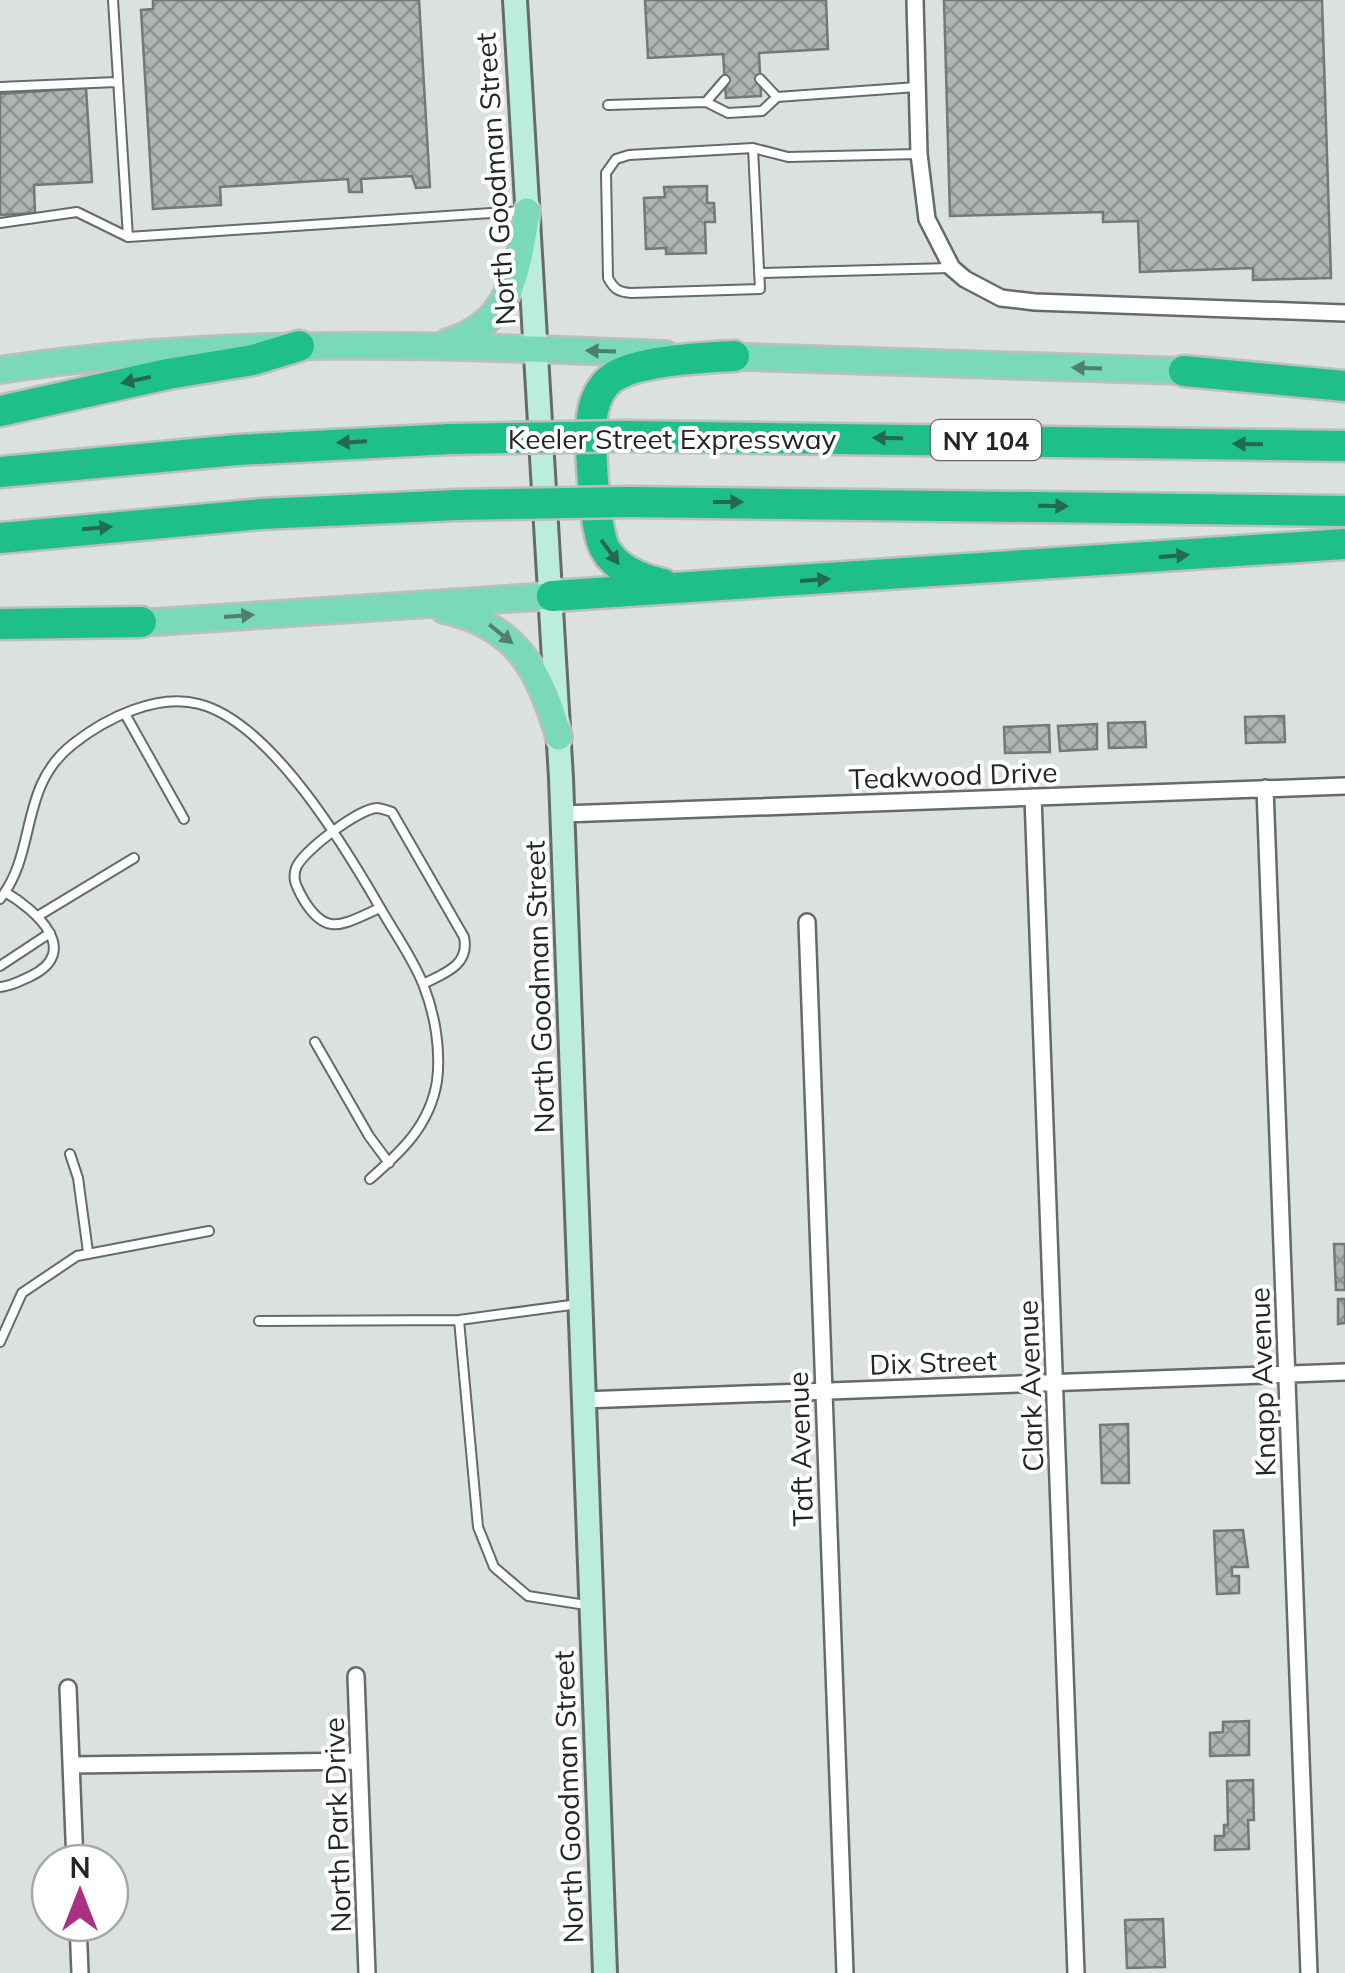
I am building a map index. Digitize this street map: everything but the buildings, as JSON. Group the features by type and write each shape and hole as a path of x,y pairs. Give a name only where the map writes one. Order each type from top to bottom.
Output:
{"highway":[{"path":"0,411 153,376 253,360 299,346"},
{"path":"693,588 638,576 623,568 606,550 597,520 592,413 603,388 625,372 734,356"},
{"path":"1184,372 1345,386"},
{"name":"Keeler Street Expressway","path":"0,472 237,450 450,439 626,436 1345,446"},
{"path":"0,538 261,514 457,505 630,502 1345,511"},
{"path":"552,596 1345,544"},
{"path":"0,624 141,622"}],"main road":[{"name":"North Goodman Street","path":"514,0 560,737 604,1973"},
{"path":"419,347 469,334 493,318 513,277 527,211"},
{"path":"0,370 150,352 299,346 536,349 1345,377"},
{"path":"0,634 552,596"},
{"path":"410,605 482,621 508,638 540,686 560,737"}],"street":[{"path":"914,0 919,154 926,219 952,268 964,280 1001,298 1036,302 1345,314"},
{"name":"Teakwood Drive","path":"563,814 1345,786"},
{"name":"Knapp Avenue","path":"1265,788 1309,1973"},
{"name":"Clark Avenue","path":"1033,797 1076,1973"},
{"name":"Taft Avenue","path":"806,922 844,1973"},
{"name":"Dix Street","path":"583,1400 1345,1372"},
{"name":"North Park Drive","path":"356,1676 367,1973"},
{"path":"68,1688 74,1843"},
{"path":"71,1765 360,1761"},
{"path":"79,1943 80,1973"}],"lane":[{"path":"114,0 128,237"},
{"path":"760,79 776,97"},
{"path":"706,102 725,80"},
{"path":"0,88 116,82"},
{"path":"608,104 706,102 728,113 762,111 776,97 917,87"},
{"path":"753,148 760,289 620,292 608,278 606,173 616,159 753,148 788,157 919,154"},
{"path":"0,223 76,212 128,237 527,211"},
{"path":"759,273 952,268"},
{"path":"0,986 15,984 46,967 54,951 50,934 38,916 3,896 16,870 34,800 48,771 74,742 126,714 169,700 198,703 223,713 286,771 322,812 423,984 437,1045 436,1084 429,1111 419,1130 370,1179"},
{"path":"126,714 184,819"},
{"path":"380,908 340,925 325,925 313,916 295,884 294,873 300,860 334,831 365,811 378,808 392,812 464,938 466,950 460,962 423,984"},
{"path":"38,916 134,858"},
{"path":"0,966 50,934"},
{"path":"315,1042 369,1136 389,1162"},
{"path":"70,1154 78,1178 88,1252"},
{"path":"0,1342 22,1293 72,1258 210,1231"},
{"path":"258,1322 458,1320 579,1304"},
{"path":"458,1320 478,1527 494,1567 528,1596 590,1606"}]}
